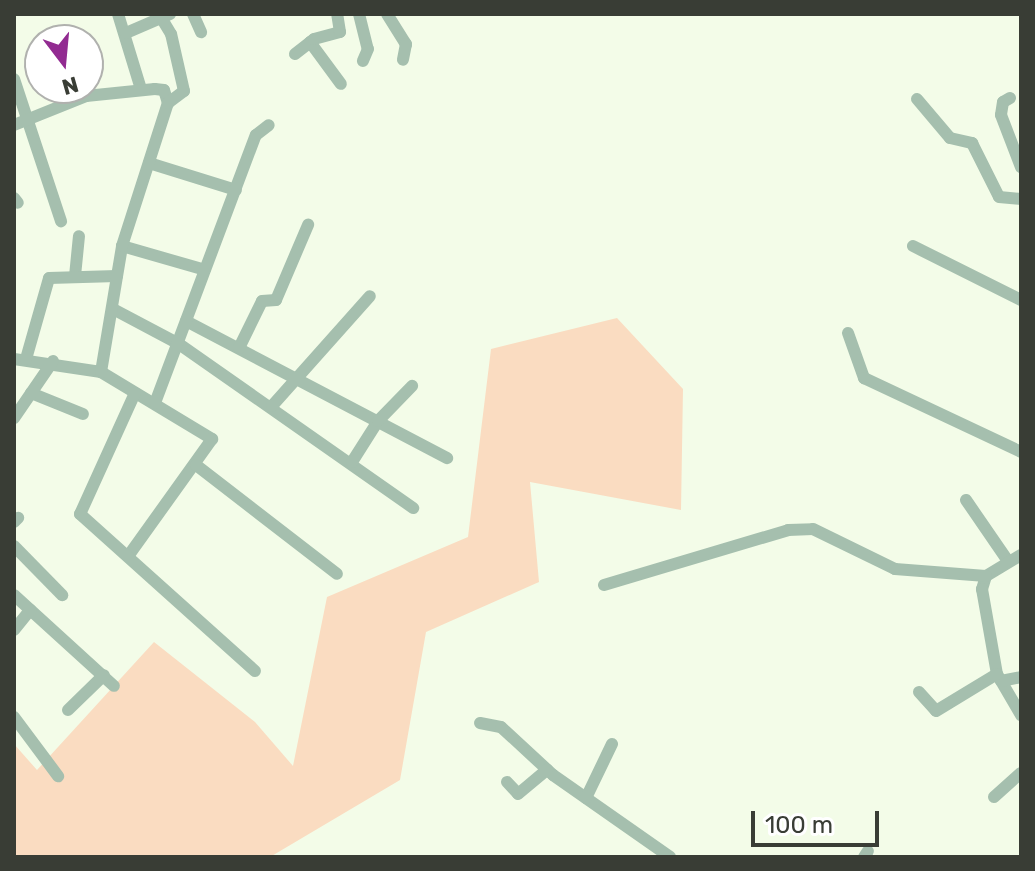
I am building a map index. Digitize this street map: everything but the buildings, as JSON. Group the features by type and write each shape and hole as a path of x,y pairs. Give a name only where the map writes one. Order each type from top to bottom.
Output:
{"street":[{"path":"118,14 141,89"},
{"path":"193,14 201,32"},
{"path":"295,54 310,42 340,32 337,14"},
{"path":"359,14 368,49 363,61"},
{"path":"387,14 406,44 403,60"},
{"path":"101,372 122,246 168,103 184,86 163,15 126,33"},
{"path":"310,42 341,84"},
{"path":"14,79 61,221"},
{"path":"14,125 86,96 141,89 164,90 168,103"},
{"path":"1010,98 1001,115 1021,167"},
{"path":"917,99 950,138 972,143 999,197 1021,199"},
{"path":"155,403 256,135 269,125"},
{"path":"149,163 236,190"},
{"path":"239,348 262,301 276,300 308,225"},
{"path":"75,276 79,236"},
{"path":"122,246 205,270"},
{"path":"913,246 1021,300"},
{"path":"117,276 56,276 45,283 20,359 53,361 101,372 212,439 129,555"},
{"path":"272,406 370,296"},
{"path":"113,309 179,344 352,462 413,508"},
{"path":"186,321 447,458"},
{"path":"848,333 864,378 1021,452"},
{"path":"14,418 53,361"},
{"path":"352,462 378,421 412,386"},
{"path":"31,393 83,414"},
{"path":"135,393 80,513 255,671"},
{"path":"196,465 337,574"},
{"path":"966,500 1008,561"},
{"path":"604,585 788,530 813,529 895,569 986,576 1021,555"},
{"path":"14,546 62,595"},
{"path":"986,576 983,619 999,678 1021,715"},
{"path":"14,595 114,686"},
{"path":"14,630 30,610"},
{"path":"68,710 104,675"},
{"path":"919,692 936,711 999,678 1021,677"},
{"path":"14,717 58,776"},
{"path":"480,723 501,727 547,770 670,857"},
{"path":"586,798 612,744"},
{"path":"507,782 518,794 547,770"},
{"path":"994,797 1021,773"}],"shaded area":[{"path":"617,318 683,389 681,510 530,482 539,582 426,632 400,780 270,857 14,856 14,744 37,770 154,642 255,722 293,766 327,597 468,537 491,349"}]}
